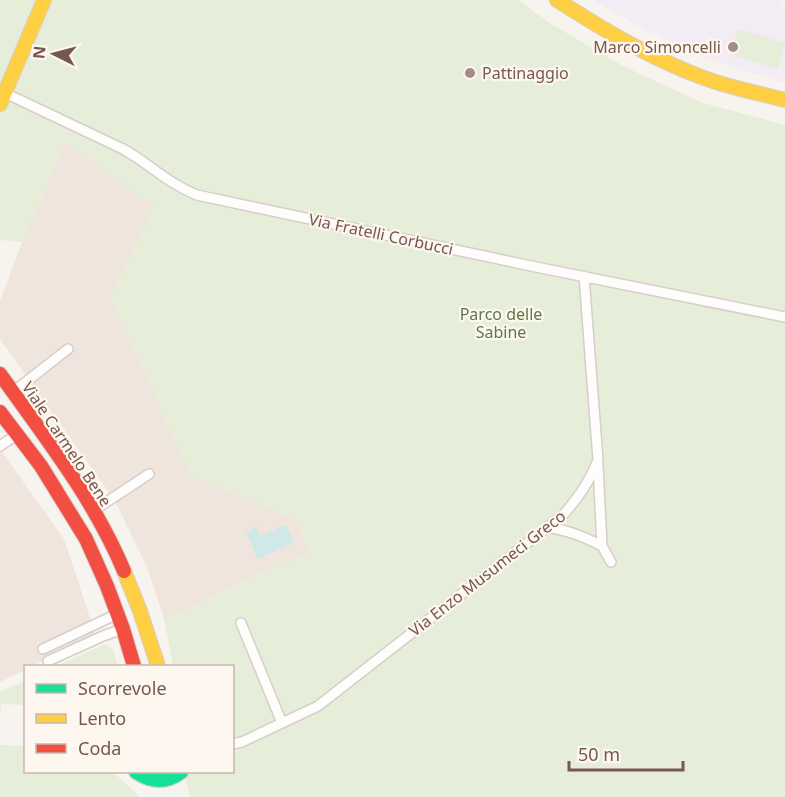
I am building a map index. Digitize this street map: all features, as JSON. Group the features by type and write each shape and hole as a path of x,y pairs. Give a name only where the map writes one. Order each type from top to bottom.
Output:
{"street":[{"path":"2,96 44,0"},
{"path":"557,0 619,39 677,68 735,88 785,100"},
{"name":"Viale Carmelo Bene","path":"0,374 81,488 94,510 124,572 158,665"},
{"name":"Viale Carmelo Bene","path":"0,412 41,466 86,539 107,586 134,665"},
{"path":"139,773 153,784 177,778"}],"lane":[{"name":"Via Fratelli Corbucci","path":"2,96 123,149 167,180 197,195 785,317"},
{"path":"585,276 602,546 612,562"},
{"path":"13,392 68,349"},
{"path":"0,446 17,434"},
{"name":"Via Enzo Musumeci Greco","path":"234,744 242,742 318,706 563,515 578,498 598,460"},
{"path":"94,510 149,474"},
{"path":"547,527 567,530 602,546"},
{"path":"43,649 117,614"},
{"path":"241,623 282,723"},
{"path":"48,661 123,629"}],"shaded area":[{"name":"Marco Simoncelli","path":"593,0 781,0 785,8 785,83 695,53 642,28"},
{"path":"65,142 154,206 111,297 191,476 296,519 310,552 232,586 185,612 164,618 147,567 115,501 0,339 0,301 22,242"},
{"path":"0,449 64,539 96,636 34,665 24,665 24,670 0,682"}],"green space":[{"name":"Parco delle Sabine","path":"0,0 518,0 551,24 625,67 703,103 785,125 785,797 190,797 184,773 234,773 234,665 173,665 164,618 185,612 232,586 310,551 296,519 191,477 111,297 153,206 65,142 22,242 0,240"},
{"path":"738,29 785,43 778,69 731,55"},
{"path":"106,644 113,649 118,665 58,665"},
{"path":"24,681 24,705 1,704 0,717 0,692"},
{"path":"0,745 24,746 24,773 114,773 138,795 138,797 0,797"}],"water":[{"path":"286,525 294,542 258,559 246,532 256,527 260,536"}],"traffic: fast":[{"path":"138,773 158,780 170,778 180,773"}],"traffic: slow":[{"path":"0,104 44,0"},
{"path":"557,0 592,22 666,62 724,85 785,100"},
{"path":"124,571 158,665"}],"traffic: jam":[{"path":"0,374 83,494 112,544 124,571"},
{"path":"0,412 41,466 86,539 107,586 134,665"}],"place":[{"name":"Marco Simoncelli","path":"733,47"},
{"name":"Pattinaggio","path":"470,73"}]}
